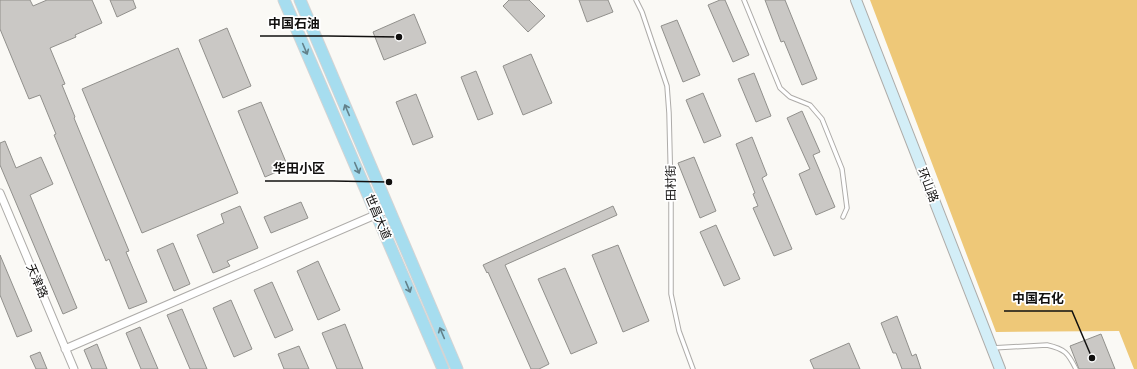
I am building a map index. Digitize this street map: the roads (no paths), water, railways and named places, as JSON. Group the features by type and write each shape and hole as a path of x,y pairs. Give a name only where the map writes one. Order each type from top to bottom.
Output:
{"main road":[{"name":"世昌大道","path":"284,0 443,369"},
{"name":"世昌大道","path":"300,0 457,369"},
{"name":"环山路","path":"856,0 1000,369"}],"street":[{"name":"天津路","path":"0,193 74,369"},
{"path":"65,349 389,209"}],"lane":[{"name":"田村街","path":"636,0 642,12 667,86 671,196 671,294 679,332 693,369"},
{"path":"744,0 780,88 790,97 810,105 822,119 842,169 847,208 843,217"},
{"path":"992,348 1047,345 1056,347 1064,350 1068,354 1076,369"}],"place":[{"name":"中国石油","path":"399,37"},
{"name":"华田小区","path":"389,182"},
{"name":"中国石化","path":"1092,358"}]}
